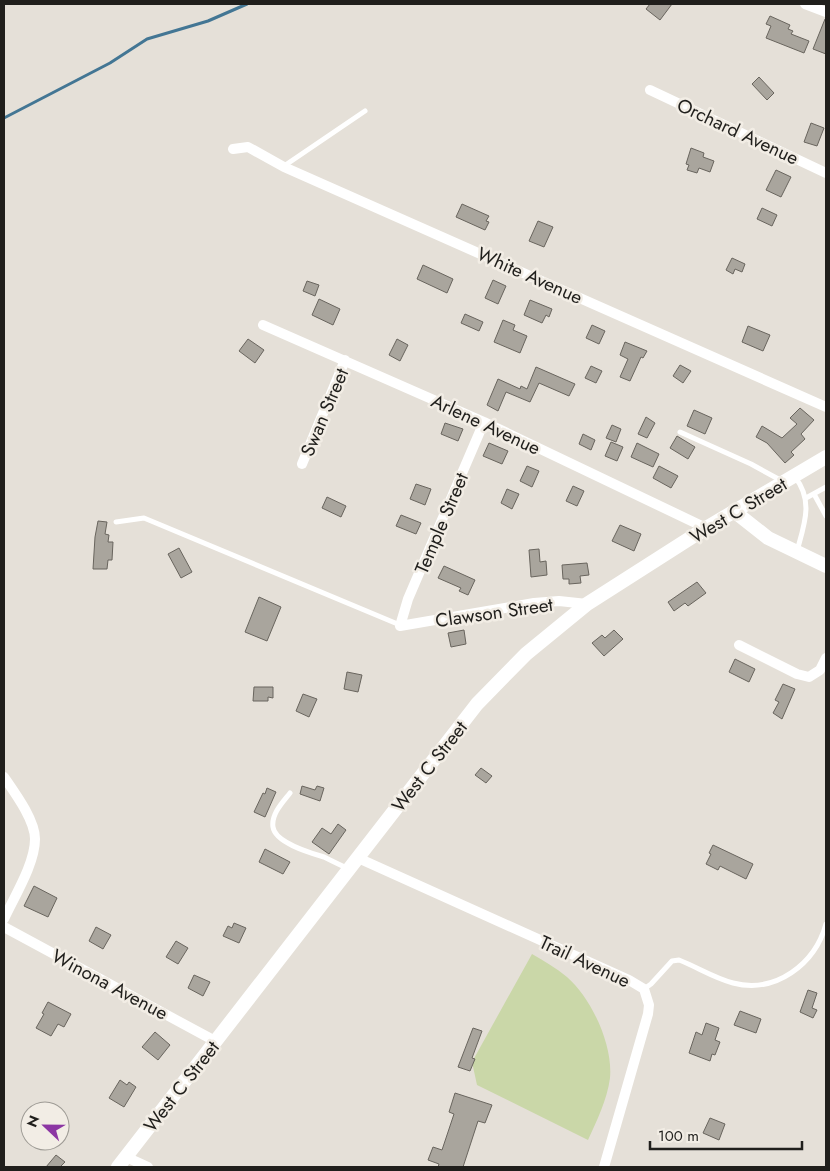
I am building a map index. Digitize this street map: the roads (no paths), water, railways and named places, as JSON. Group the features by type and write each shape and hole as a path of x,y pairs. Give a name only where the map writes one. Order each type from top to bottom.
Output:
{"main road":[{"name":"West C Street","path":"122,1162 478,704 526,654 587,604 706,528 826,456"},
{"path":"735,512 768,538 826,566"}],"street":[{"path":"805,4 826,12"},
{"name":"Orchard Avenue","path":"650,90 826,173"},
{"name":"White Avenue","path":"233,149 248,147 284,166 826,407"},
{"name":"Arlene Avenue","path":"263,325 484,422 706,528"},
{"name":"Swan Street","path":"302,464 346,360"},
{"name":"Temple Street","path":"400,626 408,599 484,422"},
{"name":"Clawson Street","path":"400,626 534,603 559,601 587,604"},
{"path":"739,645 797,674 809,677 820,670 826,658"},
{"path":"4,777 29,816 35,839 29,866 4,919"},
{"name":"Trail Avenue","path":"353,863 629,980 644,989 649,1005 648,1014 604,1167"},
{"name":"Winona Avenue","path":"4,927 215,1041"},
{"path":"122,1162 148,1167"}],"lane":[{"path":"284,166 365,111"},
{"path":"680,432 802,485 806,498 807,512 797,552"},
{"path":"806,498 826,487"},
{"path":"814,494 826,516"},
{"path":"116,522 144,518 400,626"},
{"path":"290,793 277,809 273,827 276,834 281,839 309,853 353,863"},
{"path":"644,989 652,984 672,961 679,960 734,983 750,985 775,981 798,969 809,958 817,948 826,924"}],"waterway":[{"path":"4,118 110,63 147,39 208,21 247,4"}]}
